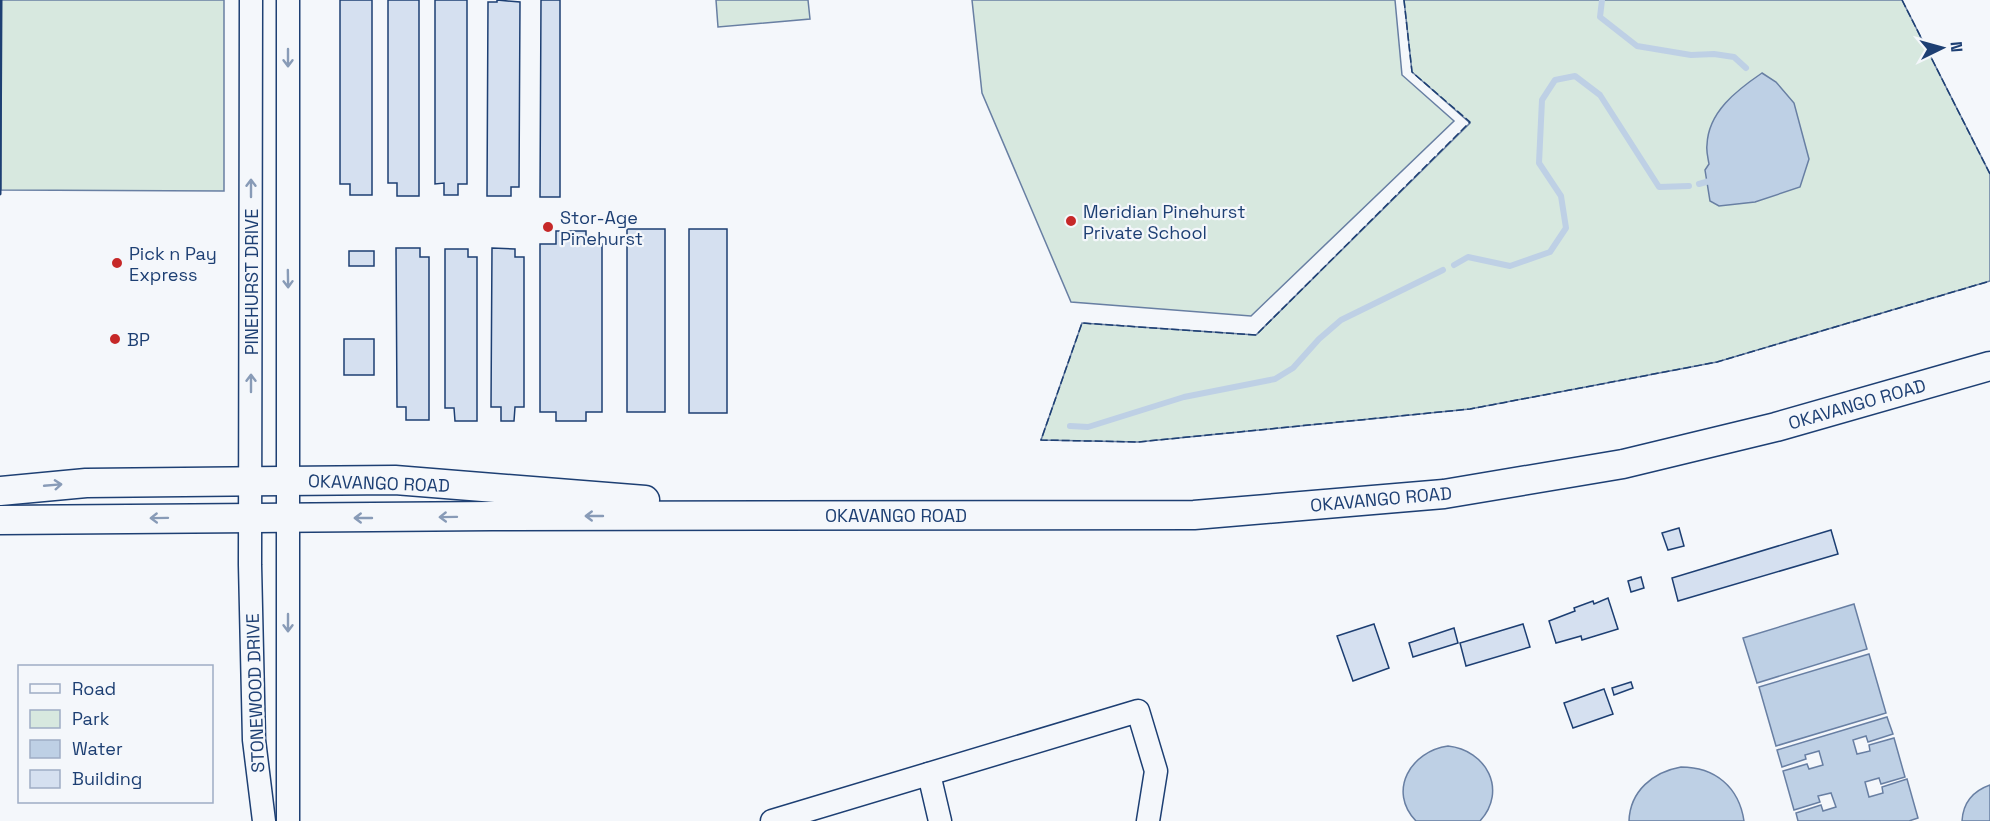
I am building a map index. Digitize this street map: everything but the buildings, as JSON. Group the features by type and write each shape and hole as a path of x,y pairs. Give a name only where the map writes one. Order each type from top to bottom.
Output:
{"main road":[{"name":"OKAVANGO ROAD","path":"0,520 1194,515 1444,494 1623,464 1776,427 1990,366"},
{"name":"OKAVANGO ROAD","path":"0,491 86,483 395,480 633,498 757,516"}],"street":[{"name":"PINEHURST DRIVE","path":"250,565 251,0"},
{"name":"PINEHURST DRIVE","path":"288,0 288,564"},
{"name":"STONEWOOD DRIVE","path":"288,564 288,821"},
{"name":"STONEWOOD DRIVE","path":"250,565 254,740 264,821"},
{"path":"772,821 1138,711 1156,771 1148,821"},
{"path":"929,774 940,821"}],"green space":[{"path":"1,0 224,0 224,191 1,190"},
{"path":"716,0 808,0 810,19 718,27"},
{"path":"972,0 1395,0 1402,75 1454,121 1251,316 1071,302 982,93"},
{"path":"1404,0 1902,0 1990,174 1990,281 1717,362 1470,409 1138,442 1041,440 1082,323 1256,335 1470,123 1412,72"}],"water":[{"path":"1762,73 1776,82 1794,103 1809,159 1800,187 1755,202 1719,206 1710,201 1705,170 1709,164 1707,150 1712,122 1734,95"},
{"path":"1854,604 1867,649 1757,683 1743,638"},
{"path":"1869,654 1886,713 1776,746 1759,687"},
{"path":"1887,717 1893,734 1868,742 1866,736 1853,740 1857,754 1870,751 1869,745 1894,738 1905,777 1881,784 1879,778 1865,782 1869,797 1883,793 1882,787 1907,779 1918,818 1909,821 1798,821 1796,813 1821,805 1823,811 1836,807 1831,793 1818,796 1820,802 1794,810 1783,771 1807,764 1809,769 1823,765 1819,751 1805,755 1806,759 1782,767 1777,750"},
{"path":"1448,746 1473,755 1489,773 1492,797 1488,809 1480,821 1416,821 1404,797 1407,774 1423,756 1435,749"},
{"path":"1681,767 1704,771 1723,781 1737,798 1744,821 1629,821 1634,801 1645,785 1661,773"},
{"path":"1990,785 1990,821 1962,821 1964,809 1970,798"}],"waterway":[{"path":"1602,0 1600,17 1637,46 1691,55 1714,54 1734,57 1746,68"},
{"path":"1454,265 1468,257 1510,266 1550,252 1566,228 1561,196 1539,163 1542,100 1555,80 1575,76 1600,95 1659,187 1689,186"},
{"path":"1699,184 1713,180"},
{"path":"1070,426 1088,427 1184,397 1275,379 1293,368 1319,339 1341,320 1443,270"}],"fence":[{"path":"1404,0 1412,72 1470,122 1256,335 1082,323 1041,440 1138,442 1470,409 1717,362 1990,281"},
{"path":"1902,0 1990,174"}],"wall":[{"path":"0,194 1,0"}],"place":[{"name":"Meridian Pinehurst Private School","path":"1071,221"},
{"name":"Stor-Age Pinehurst","path":"548,227"},
{"name":"Pick n Pay Express","path":"117,263"},
{"name":"BP","path":"115,339"}]}
